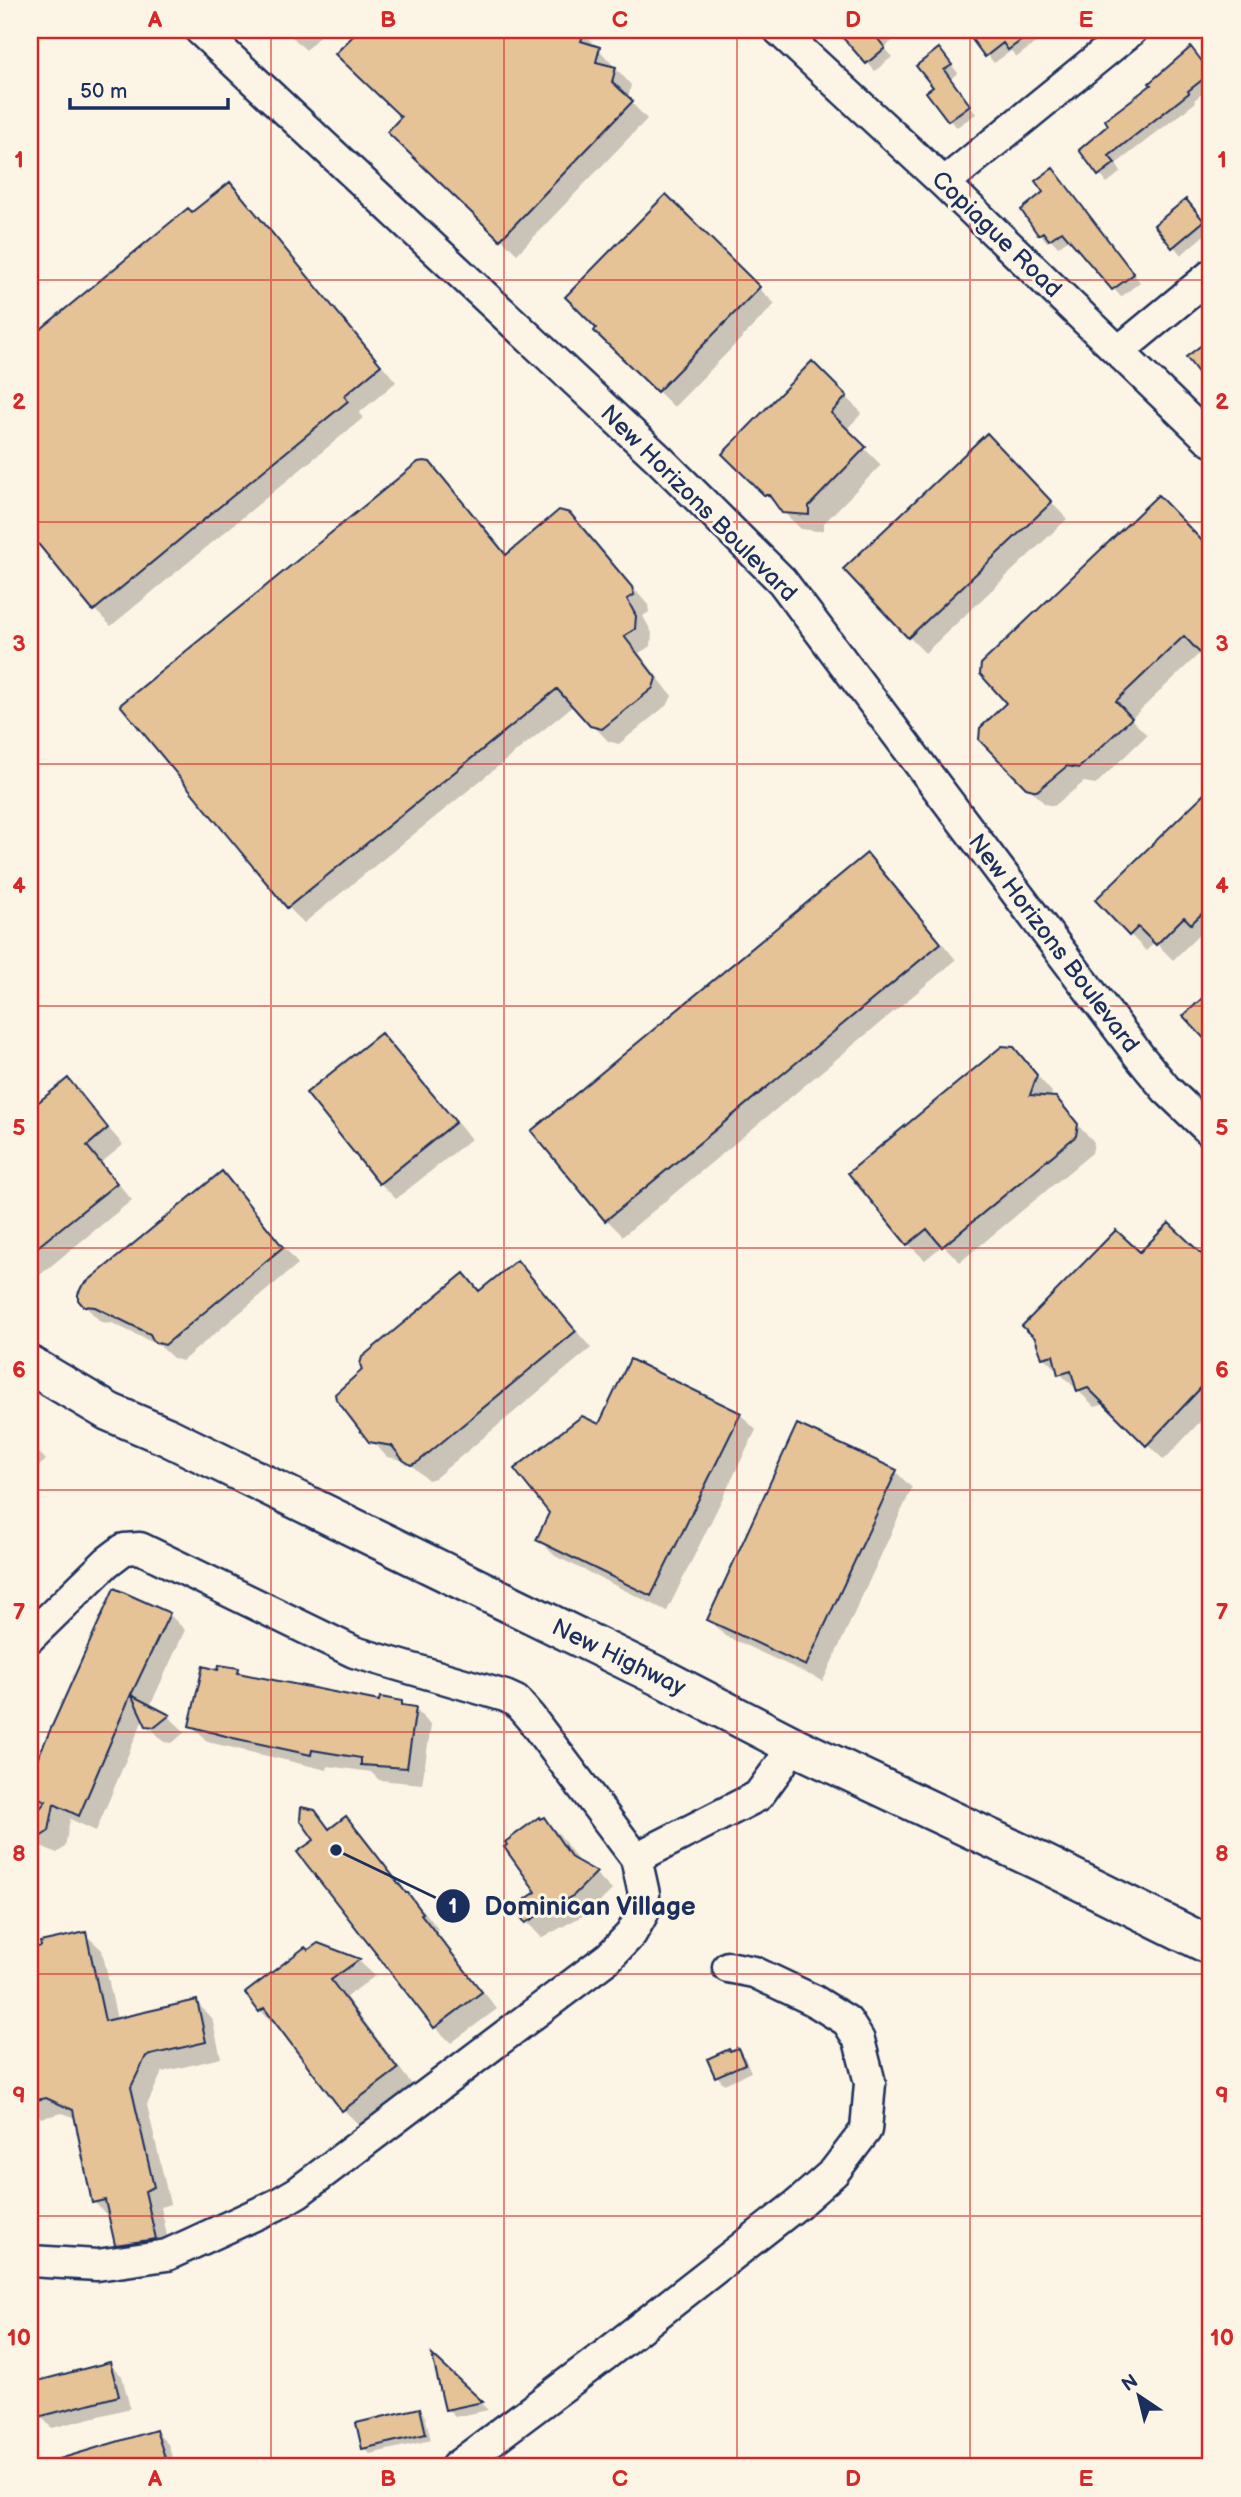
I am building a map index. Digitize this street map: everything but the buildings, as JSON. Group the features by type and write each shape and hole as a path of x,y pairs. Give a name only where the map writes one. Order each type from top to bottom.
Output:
{"main road":[{"name":"New Highway","path":"30,1365 109,1412 168,1437 652,1673 792,1745 1045,1864 1211,1946"}],"street":[{"name":"New Horizons Boulevard","path":"200,30 659,459 782,581 1139,1056 1166,1088 1211,1132"},
{"name":"Copiague Road","path":"779,30 944,183 1211,441"},
{"path":"944,183 1132,30"},
{"path":"1119,351 1211,275"},
{"path":"30,1637 107,1562 124,1549 140,1548 354,1652 505,1696 516,1701 636,1858 644,1894 643,1913 631,1934 609,1957 303,2189 167,2255 97,2265 30,2261"},
{"path":"636,1858 758,1796 792,1745"},
{"path":"456,2467 605,2355 799,2203 834,2172 866,2130 870,2083 859,2040 847,2021 813,2000 754,1972 728,1967"}],"place":[{"name":"Dominican Village","path":"336,1850"}]}
